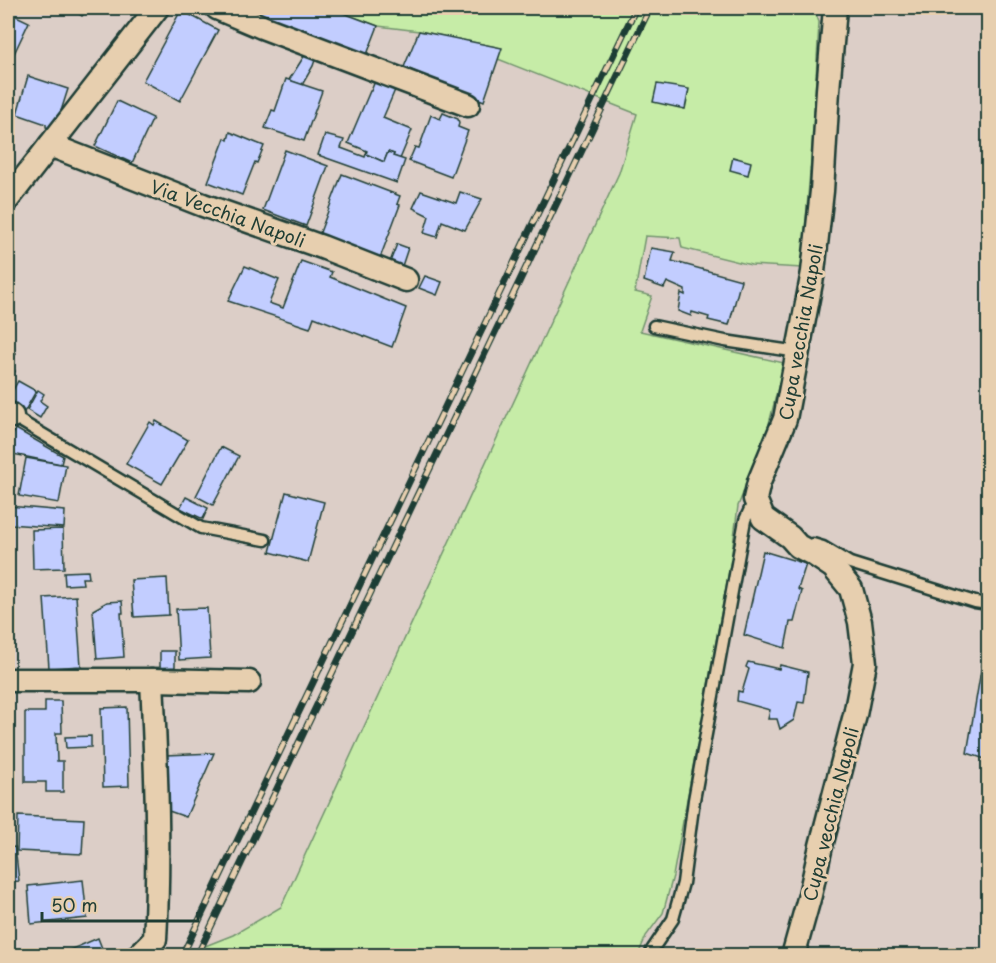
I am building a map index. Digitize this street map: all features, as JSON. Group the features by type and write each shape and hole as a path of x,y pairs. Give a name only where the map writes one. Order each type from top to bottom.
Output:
{"street":[{"path":"8,199 157,8"},
{"path":"217,8 468,105"},
{"name":"Cupa vecchia Napoli","path":"793,956 855,715 864,663 860,622 851,589 833,567 798,546 790,537 763,518 755,499 759,482 785,420 813,272 822,191 835,8"},
{"name":"Via Vecchia Napoli","path":"50,145 202,205 322,247 406,280"},
{"path":"8,680 249,682"},
{"path":"140,954 155,939 158,888 152,680"}],"lane":[{"path":"654,326 725,341 799,352"},
{"path":"10,414 201,528 266,540"},
{"path":"650,956 672,919 683,883 694,800 745,520 755,499"},
{"path":"790,537 823,547 850,562 975,602 988,604"}],"green space":[{"path":"330,8 814,8 819,22 813,136 802,268 751,265 682,248 680,238 645,236 635,292 652,296 640,331 784,363 766,436 738,506 731,560 673,876 663,913 646,936 638,955 180,956 233,935 281,907 619,173 637,114 498,59 501,48 419,31 378,26"}],"building":[{"path":"71,8 89,8 82,16"},
{"path":"236,8 330,8 378,26 366,57"},
{"path":"181,10 218,30 180,101 143,81"},
{"path":"8,12 29,22 11,60 8,58"},
{"path":"419,31 502,48 484,101 404,67"},
{"path":"308,50 317,54 302,85 289,80"},
{"path":"28,76 68,89 55,130 46,127 46,124 17,114"},
{"path":"286,79 322,91 304,141 265,128 272,110 275,111"},
{"path":"375,81 395,90 383,118 412,130 400,159 388,152 384,162 348,143"},
{"path":"657,84 689,89 685,109 653,102"},
{"path":"117,101 153,118 132,163 95,146"},
{"path":"443,113 458,119 458,127 468,131 451,177 409,161 415,147 419,148 431,115 440,119"},
{"path":"230,132 264,146 242,195 208,182 225,138 228,140"},
{"path":"325,135 344,140 341,148 365,157 366,154 384,162 388,152 405,160 397,183 318,155"},
{"path":"285,150 328,166 306,226 263,210"},
{"path":"733,157 751,162 748,175 730,170"},
{"path":"342,174 400,196 397,204 400,205 380,258 319,235"},
{"path":"421,191 456,203 460,192 482,199 465,230 442,221 437,237 424,233 429,216 413,208"},
{"path":"397,244 408,248 400,272 388,267"},
{"path":"651,248 675,252 672,261 741,280 729,325 708,320 709,317 692,312 691,316 678,311 681,293 685,295 685,290 667,282 664,288 644,281"},
{"path":"301,261 332,272 330,277 406,308 392,347 314,317 310,328 228,301 245,266 279,280 269,303 283,308"},
{"path":"425,276 442,282 437,295 419,288"},
{"path":"8,348 16,353 8,367"},
{"path":"8,367 15,371 8,384"},
{"path":"18,381 36,391 23,414 8,405 8,399"},
{"path":"38,390 44,394 40,401 47,406 40,418 27,410"},
{"path":"156,421 188,440 162,484 126,464 150,422 154,425"},
{"path":"16,429 63,456 61,464 8,453 8,444"},
{"path":"221,447 239,456 213,505 196,496"},
{"path":"26,458 66,465 59,503 19,496"},
{"path":"286,492 324,502 308,562 270,552"},
{"path":"186,497 208,508 203,519 180,508"},
{"path":"8,506 65,511 64,528 8,524"},
{"path":"63,529 64,568 33,569 32,530"},
{"path":"763,551 806,564 798,589 802,591 794,622 790,622 785,648 744,635"},
{"path":"88,571 89,578 82,578 83,584 65,585 64,572"},
{"path":"167,578 169,615 134,617 131,580"},
{"path":"76,596 81,666 49,668 44,598"},
{"path":"122,601 124,657 97,659 93,610 107,602"},
{"path":"207,608 210,658 179,660 176,609"},
{"path":"988,629 988,760 967,753"},
{"path":"160,651 175,651 175,667 160,668"},
{"path":"748,662 779,669 780,665 808,672 804,703 798,702 794,720 780,729 777,719 768,719 770,710 737,701 738,691 742,692 749,669 746,667"},
{"path":"45,701 61,701 62,733 56,733 57,761 63,761 63,792 46,792 46,782 25,782 25,712 45,712"},
{"path":"127,707 129,786 103,787 101,708"},
{"path":"91,736 91,747 66,748 65,737"},
{"path":"214,753 186,817 163,809 166,755"},
{"path":"18,816 84,819 82,854 17,851"},
{"path":"15,847 19,881 8,882 8,848"},
{"path":"83,880 87,918 31,924 28,886"},
{"path":"98,938 105,956 72,956 70,950"},
{"path":"22,951 22,956 8,956 8,952"}],"railway":[{"path":"182,956 636,8"},
{"path":"197,956 650,8"}]}
